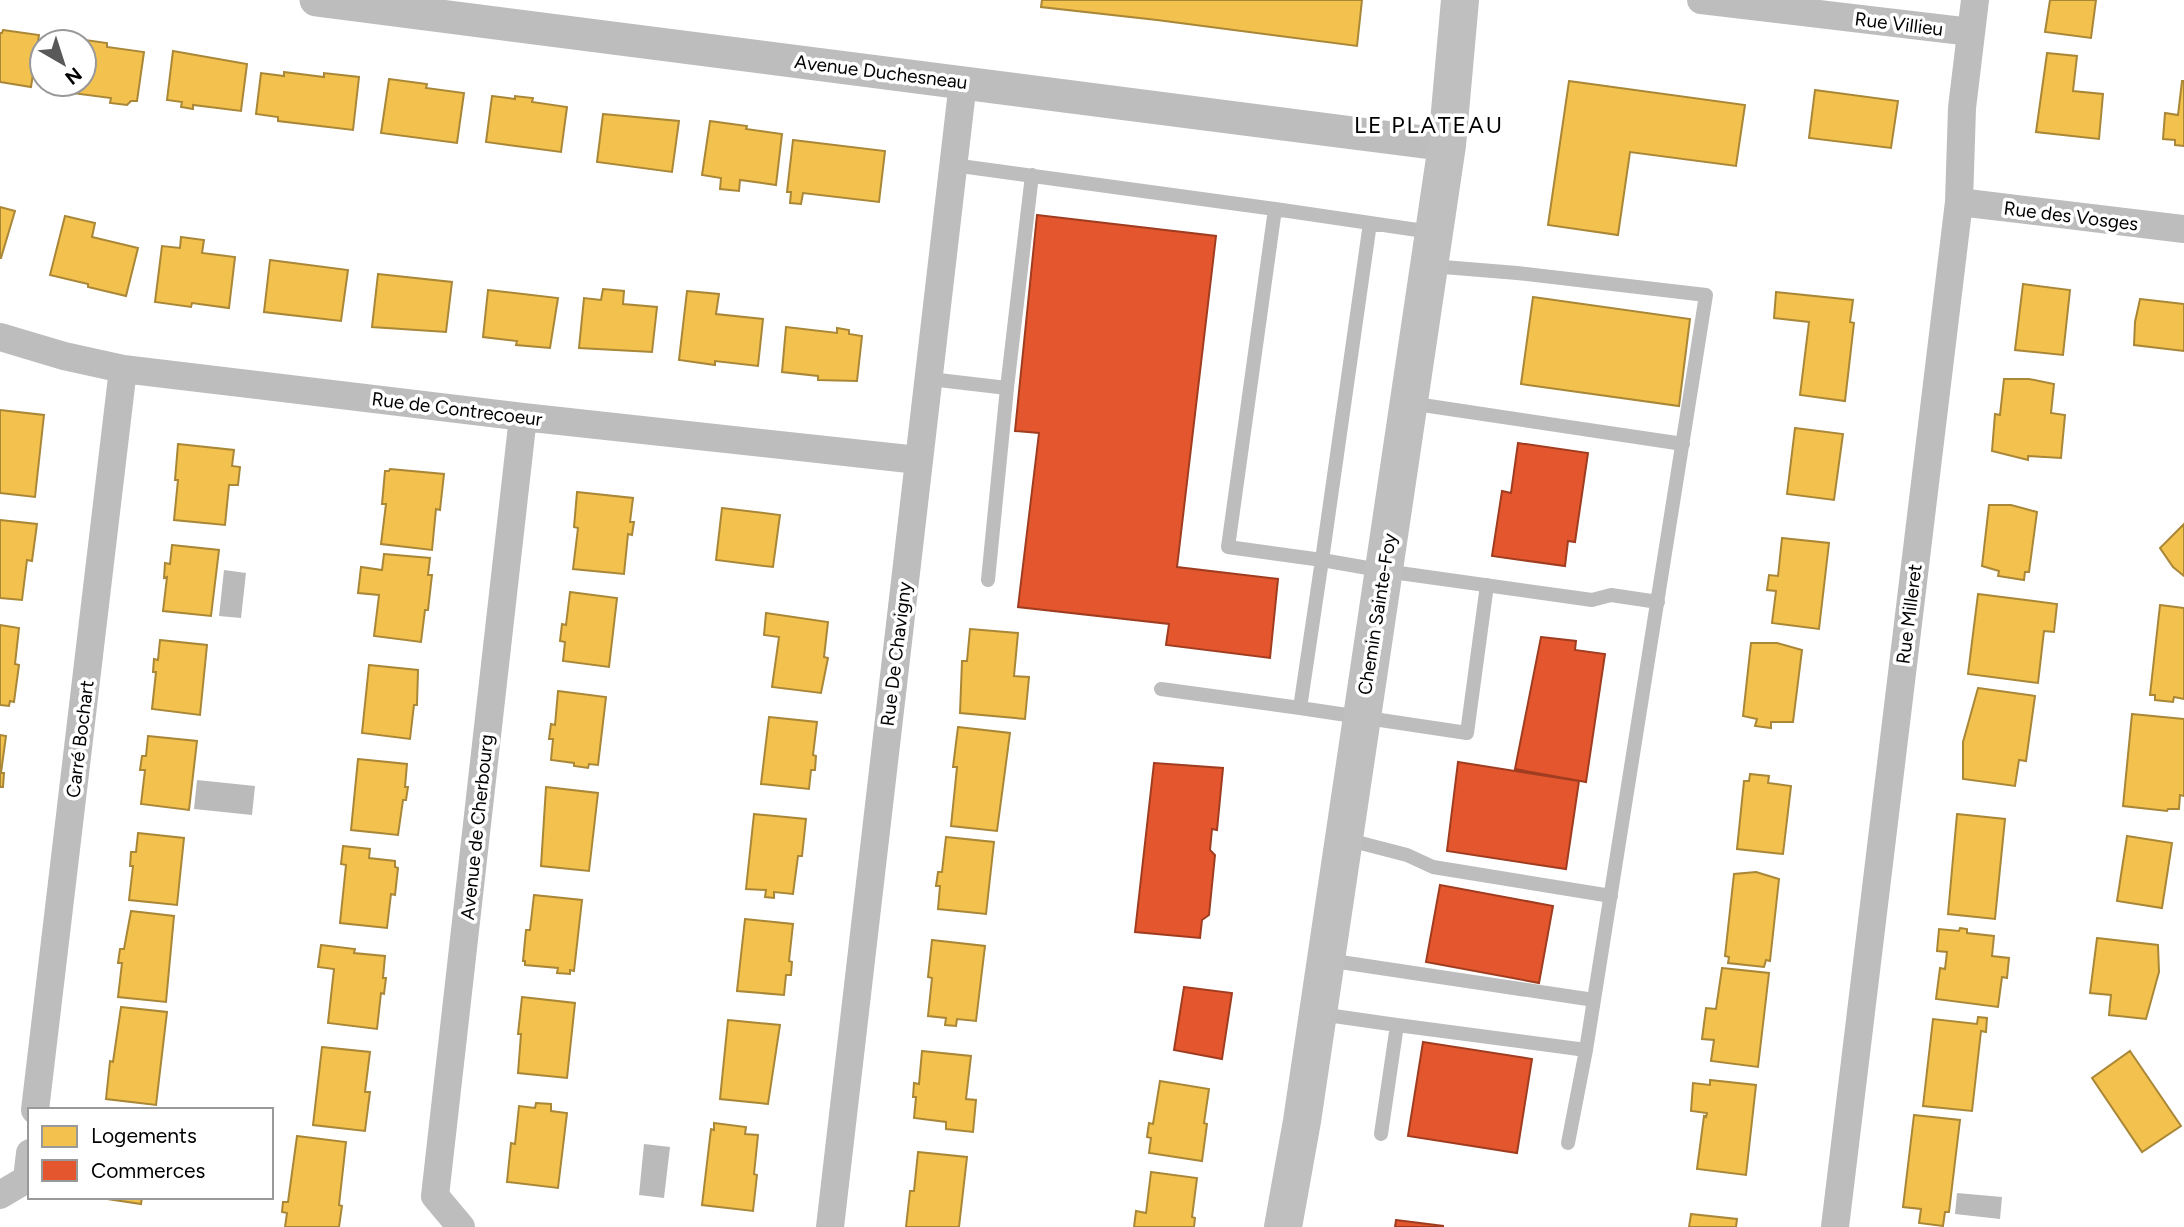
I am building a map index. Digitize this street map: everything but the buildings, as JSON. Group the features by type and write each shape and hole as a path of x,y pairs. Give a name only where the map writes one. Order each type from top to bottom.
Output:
{"main road":[{"name":"Chemin Sainte-Foy","path":"1283,1227 1385,571 1447,145 1460,0"}],"street":[{"name":"Avenue Duchesneau","path":"316,0 1447,145"},
{"name":"Rue Villieu","path":"1701,0 1971,33"},
{"name":"Rue Milleret","path":"1835,1227 1959,202 1962,108 1975,0"},
{"name":"Rue De Chavigny","path":"830,1227 963,82"},
{"name":"Rue des Vosges","path":"1959,202 2184,229"},
{"name":"Rue de Contrecoeur","path":"0,337 64,356 123,369 523,417 918,460"},
{"name":"Carré Bochart","path":"35,1108 123,369"},
{"name":"Avenue de Cherbourg","path":"461,1227 435,1196 523,417"},
{"path":"0,1195 27,1179 28,1170"}],"lane":[{"path":"953,165 1370,223 1430,249 1517,273 1706,295 1586,1051 1568,1143"},
{"path":"988,580 1032,176"},
{"path":"1275,209 1228,547 1592,600 1611,595 1658,602"},
{"path":"1300,708 1370,223"},
{"path":"930,379 1007,388"},
{"path":"1408,403 1683,444"},
{"path":"1161,689 1467,733 1487,585"},
{"path":"1344,839 1407,855 1433,867 1611,896"},
{"path":"1326,960 1594,1000"},
{"path":"1318,1013 1586,1051"},
{"path":"1381,1133 1397,1025"}],"shaded area":[{"path":"224,570 246,573 241,618 219,616"},
{"path":"197,780 255,786 252,815 194,809"},
{"path":"644,1144 670,1147 664,1198 639,1195"},
{"path":"1957,1193 2002,1197 2000,1219 1955,1214"}],"district":[{"name":"LE PLATEAU","path":"1429,125"}]}
